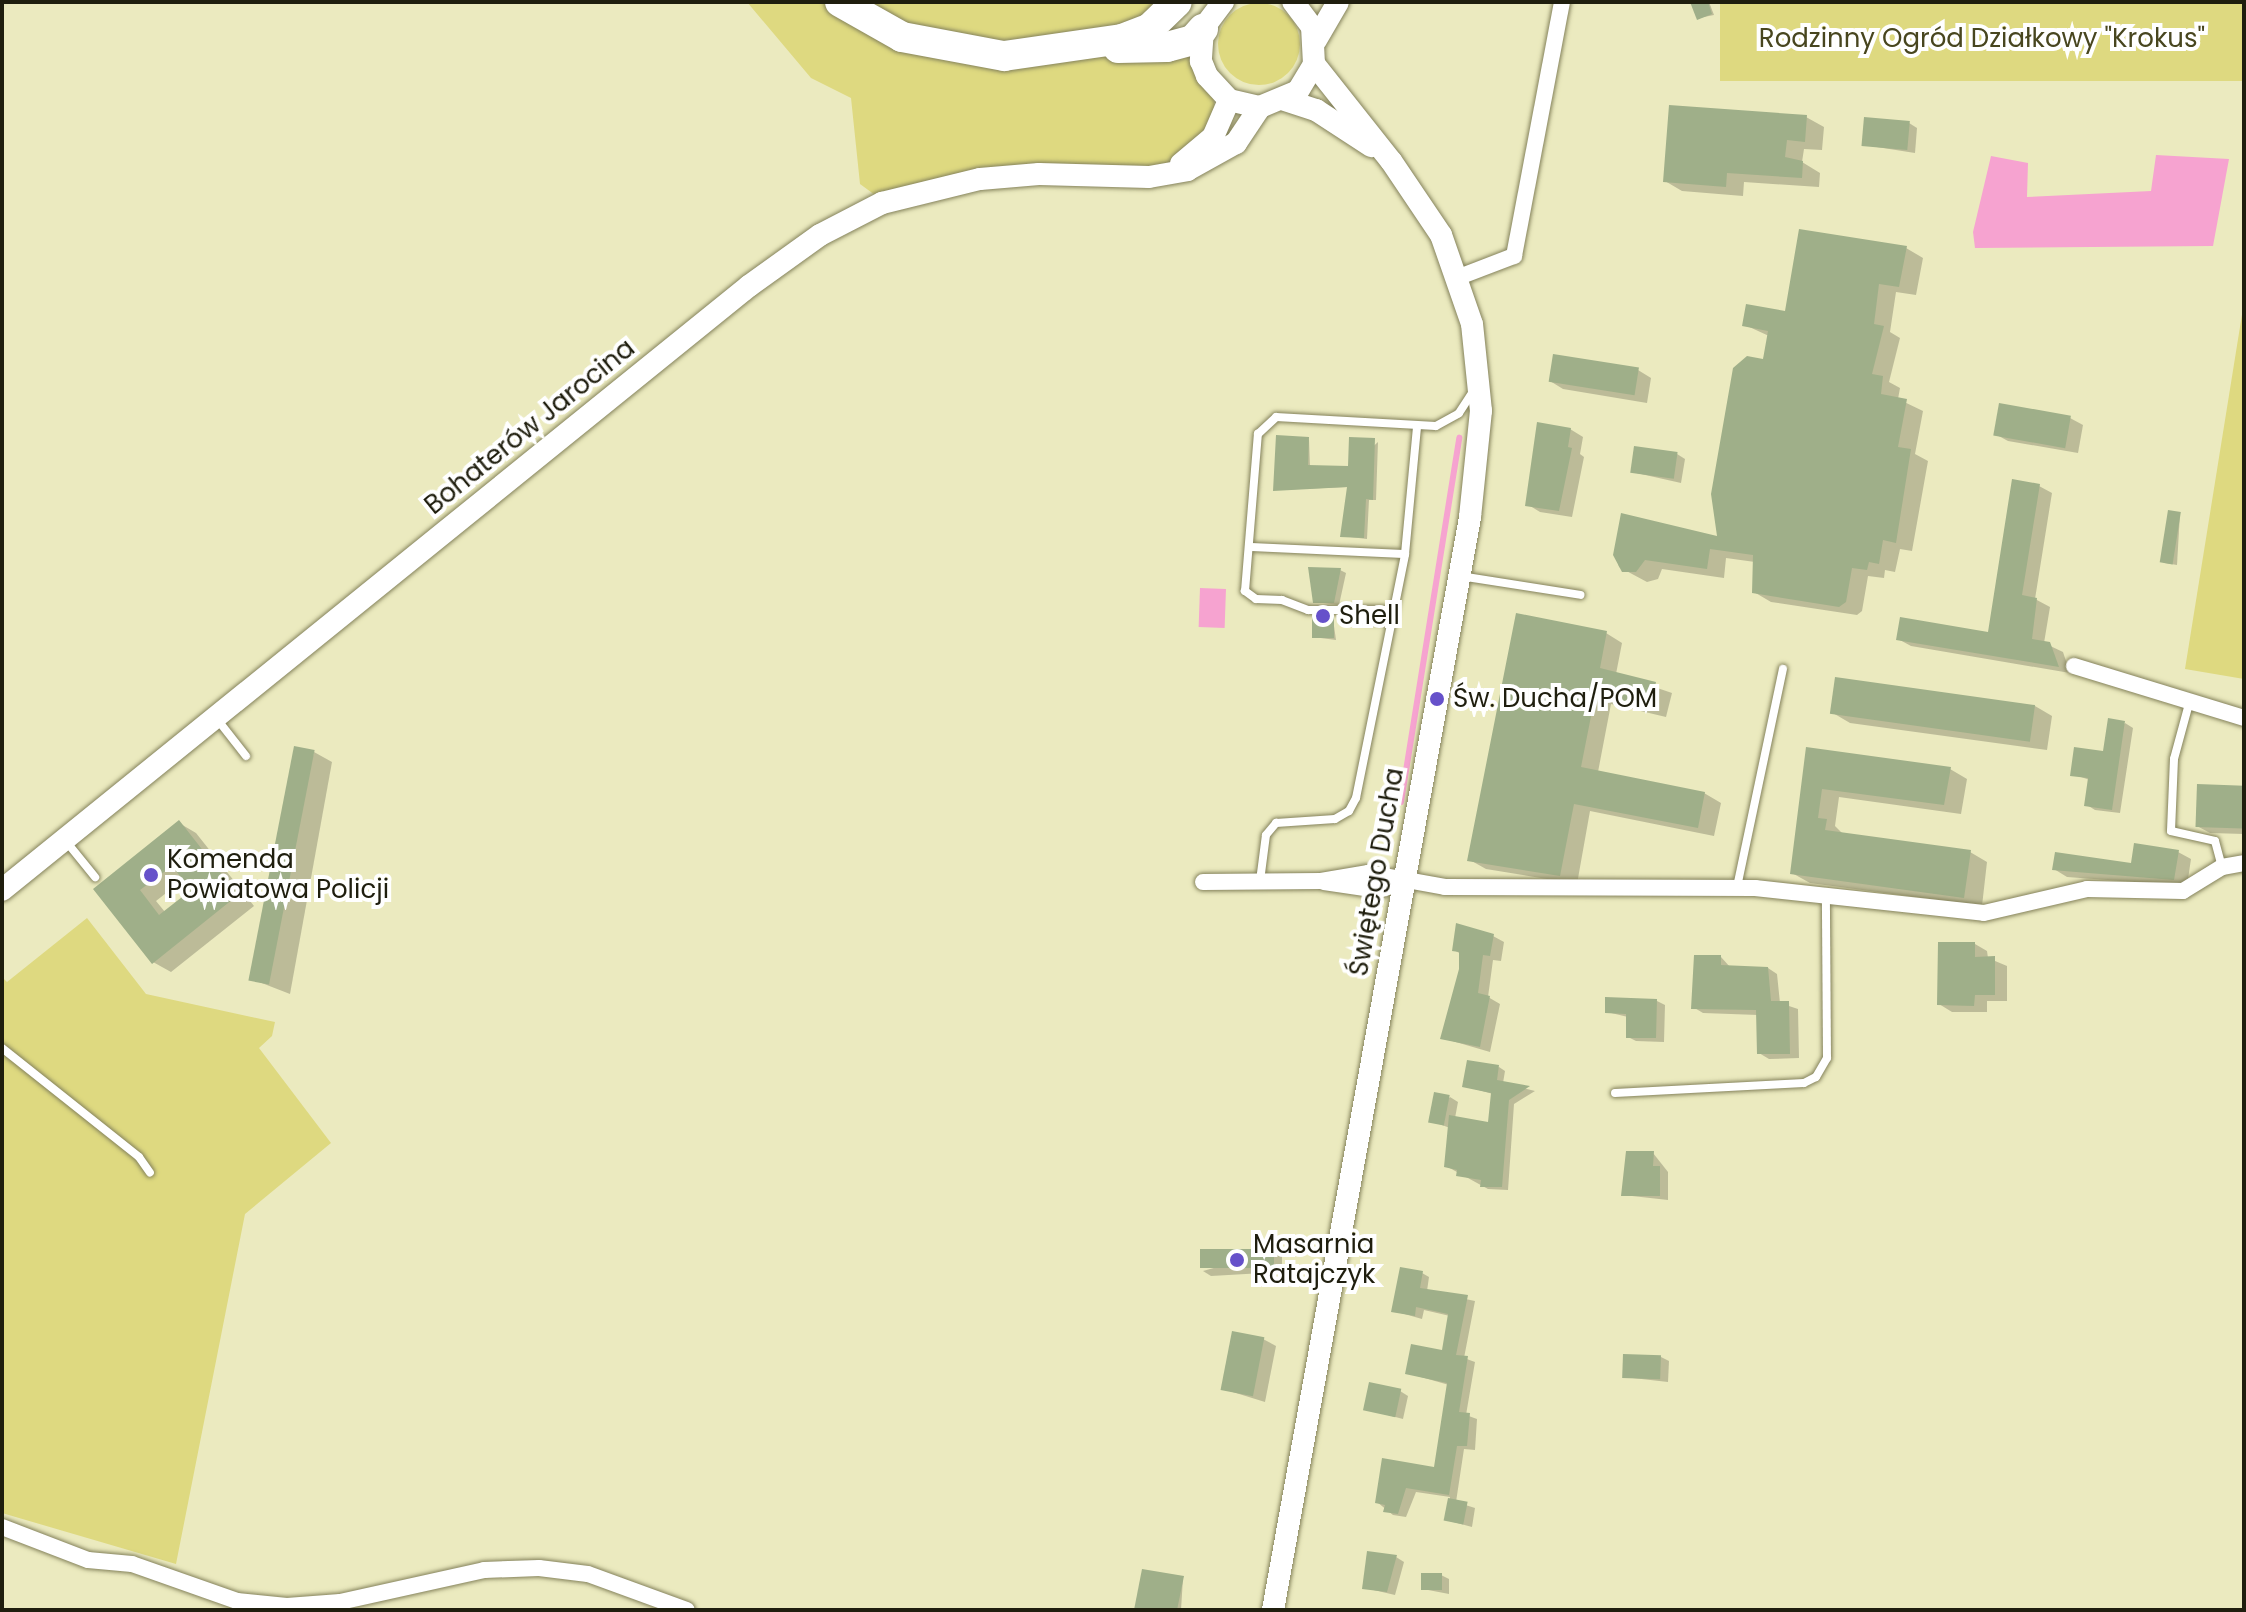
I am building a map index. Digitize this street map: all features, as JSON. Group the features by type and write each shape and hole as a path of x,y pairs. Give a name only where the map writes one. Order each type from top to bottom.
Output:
{"highway":[{"path":"840,2 869,22 931,46 1004,56 1087,48 1167,47 1193,40 1216,10"},
{"path":"1087,48 1150,28 1177,2"}],"main road":[{"path":"1293,2 1306,16 1316,40"},
{"path":"1216,10 1200,53 1207,76 1229,100 1260,107 1285,100 1308,79 1314,64 1316,40 1338,2"},
{"name":"Świętego Ducha","path":"1273,1610 1480,457 1480,369 1459,277 1441,235 1391,161 1314,64"},
{"path":"1165,176 1213,137 1229,100"},
{"name":"Świętego Ducha","path":"1285,100 1340,124 1391,161"},
{"name":"Bohaterów Jarocina","path":"2,890 749,286 820,235 882,203 980,179 1039,174 1165,176 1222,153 1248,129 1260,107"}],"street":[{"path":"1459,277 1514,256 1562,2"},
{"path":"2074,666 2244,718"},
{"path":"1203,882 1321,881 1368,873 1404,882 1445,887 1736,888 1826,894 1984,913 2087,889 2183,891 2222,867 2244,863"},
{"path":"2,1527 88,1560 132,1564 237,1601 287,1606 340,1602 484,1570 539,1568 588,1574 687,1610"}],"lane":[{"path":"1391,610 1308,610 1282,600 1251,597 1244,587 1250,547 1257,439 1268,420 1381,421 1436,426 1459,413 1480,369"},
{"path":"1260,881 1266,835 1276,823 1335,819 1353,805 1405,554 1417,426"},
{"path":"1250,547 1405,554"},
{"path":"1460,576 1581,595"},
{"path":"1350,612 1363,619 1389,621"},
{"path":"1736,888 1783,669"},
{"path":"2190,699 2174,759 2171,831 2215,841 2222,867"},
{"path":"216,718 246,756"},
{"path":"65,839 95,877"},
{"path":"1615,1093 1804,1083 1816,1077 1827,1058 1826,894"},
{"path":"2,1048 139,1157 150,1173"}],"green space":[{"path":"747,2 826,2 907,51 972,64 1188,51 1213,94 1216,122 1176,161 1158,167 1016,165 875,195 860,184 851,98 811,78"},
{"path":"860,2 1168,2 1151,22 1055,37 989,41 924,32"},
{"name":"Rodzinny Ogród Działkowy \"Krokus\"","path":"1720,2 2244,2 2244,81 1720,81"},
{"path":"1259,3 1275,6 1288,15 1297,28 1300,44 1297,60 1288,73 1275,82 1259,85 1243,82 1230,73 1221,60 1218,44 1221,28 1230,15 1243,6"},
{"path":"2244,302 2244,679 2185,669"},
{"path":"87,918 146,994 275,1022 272,1036 259,1048 331,1143 245,1214 176,1564 2,1513 2,977 7,982"}],"shaded area":[{"path":"2156,155 2229,159 2213,246 1975,248 1973,232 1991,156 2028,163 2027,197 2151,191"},
{"path":"1200,588 1226,589 1225,628 1199,627"}],"building":[{"path":"1690,2 1708,2 1712,14 1697,20"},
{"path":"1669,105 1807,115 1805,142 1787,140 1785,157 1803,161 1802,178 1727,173 1726,187 1663,182"},
{"path":"1864,117 1910,121 1907,150 1861,146"},
{"path":"1799,229 1907,246 1899,287 1879,284 1874,324 1884,326 1872,374 1883,376 1881,394 1907,399 1898,447 1911,449 1896,543 1883,540 1879,564 1869,562 1867,570 1852,568 1846,602 1839,607 1752,593 1753,555 1710,549 1707,569 1645,560 1636,572 1622,572 1613,555 1621,513 1717,536 1711,494 1733,368 1747,356 1763,359 1768,331 1742,326 1746,304 1785,311"},
{"path":"1553,354 1639,368 1635,395 1549,382"},
{"path":"1999,403 2071,416 2065,448 1993,435"},
{"path":"1537,422 1571,428 1568,447 1572,448 1559,511 1525,506"},
{"path":"1276,435 1309,437 1308,465 1348,466 1349,437 1375,438 1373,500 1366,499 1364,538 1340,537 1347,487 1273,491"},
{"path":"1634,446 1678,452 1674,479 1630,473"},
{"path":"2012,479 2040,484 2022,595 2037,598 2032,639 2050,642 2059,667 1896,640 1900,617 1988,632"},
{"path":"2168,510 2181,512 2173,564 2160,562"},
{"name":"Shell","path":"1308,567 1341,568 1334,603 1313,603"},
{"path":"1516,613 1607,631 1600,668 1656,682 1650,709 1595,696 1581,767 1705,792 1698,828 1574,804 1560,876 1467,861"},
{"path":"1312,617 1334,617 1334,638 1312,638"},
{"path":"1835,677 2035,705 2030,742 1830,714"},
{"path":"2108,718 2125,721 2112,810 2084,806 2088,778 2070,776 2074,747 2103,751"},
{"path":"294,746 315,750 269,985 248,981"},
{"path":"1806,747 1951,767 1944,805 1822,789 1818,818 1827,819 1825,830 1971,850 1964,898 1790,874"},
{"path":"2197,784 2244,786 2242,829 2195,827"},
{"path":"179,820 238,895 152,964 93,889","holes":["172,866 191,890 159,915 140,890"]},
{"path":"2134,843 2179,850 2174,880 2052,870 2055,852 2131,863"},
{"path":"1456,923 1494,934 1490,956 1483,955 1478,993 1490,996 1480,1047 1440,1039 1459,969 1459,952 1452,951"},
{"path":"1938,942 1975,942 1975,957 1995,956 1995,995 1975,995 1974,1006 1937,1005"},
{"path":"1694,955 1721,955 1721,965 1768,967 1771,1001 1789,1001 1790,1054 1757,1054 1756,1010 1691,1009"},
{"path":"1605,997 1657,999 1656,1038 1626,1038 1626,1014 1605,1013"},
{"path":"1467,1060 1499,1065 1497,1080 1530,1086 1509,1100 1502,1187 1480,1187 1481,1180 1456,1176 1457,1170 1444,1167 1449,1115 1488,1122 1491,1093 1462,1087"},
{"path":"1434,1092 1450,1095 1444,1125 1428,1122"},
{"path":"1626,1151 1654,1151 1653,1166 1660,1166 1660,1196 1621,1196"},
{"name":"Masarnia Ratajczyk","path":"1200,1249 1274,1249 1274,1268 1200,1268"},
{"path":"1400,1267 1423,1271 1420,1288 1468,1295 1456,1355 1468,1356 1459,1412 1470,1413 1467,1446 1457,1446 1449,1495 1406,1488 1398,1514 1383,1512 1385,1505 1375,1503 1382,1458 1434,1467 1447,1383 1405,1374 1411,1344 1442,1350 1448,1314 1416,1307 1415,1316 1391,1312"},
{"path":"1232,1331 1264,1337 1253,1396 1221,1390"},
{"path":"1623,1354 1661,1355 1660,1379 1622,1378"},
{"path":"1369,1382 1401,1389 1395,1417 1363,1410"},
{"path":"1448,1498 1468,1502 1463,1524 1444,1521"},
{"path":"1367,1551 1397,1555 1387,1592 1362,1589"},
{"path":"1142,1569 1184,1576 1177,1610 1134,1610"},
{"path":"1421,1573 1442,1573 1442,1590 1421,1590"}],"waterway":[{"path":"1401,802 1459,438"}],"place":[{"name":"Shell","path":"1323,616"},
{"name":"Św. Ducha/POM","path":"1437,699"},
{"name":"Komenda Powiatowa Policji","path":"151,875"},
{"name":"Masarnia Ratajczyk","path":"1237,1260"}]}
